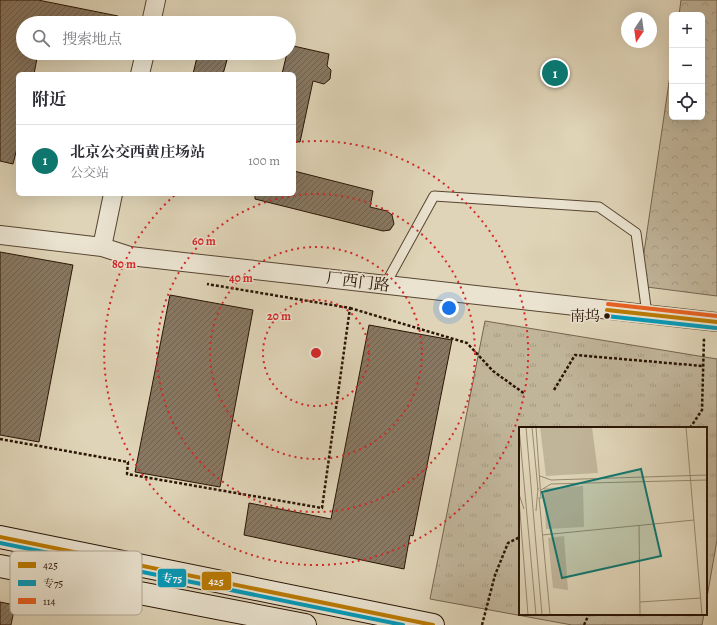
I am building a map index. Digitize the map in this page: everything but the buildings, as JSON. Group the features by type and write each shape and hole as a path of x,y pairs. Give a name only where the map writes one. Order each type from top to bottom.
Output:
{"street":[{"path":"153,16 156,0"},
{"path":"140,72 143,60"},
{"path":"102,247 113,196"},
{"name":"厂西门路","path":"0,235 102,247 130,256 711,321"},
{"path":"0,537 69,551"},
{"path":"0,566 10,568"},
{"path":"142,566 433,625"},
{"path":"142,593 305,625"}],"lane":[{"path":"386,285 434,196 599,207 636,233 647,314"}],"path":[{"path":"202,284 350,308 467,343 493,371 525,394"},
{"path":"0,439 128,462 127,474 322,508 350,308"},
{"path":"691,427 702,410 703,366 711,321"},
{"path":"554,390 576,355 703,366"},
{"path":"482,625 495,575 508,543 519,538"},
{"path":"584,625 589,615"}],"green space":[{"path":"681,0 717,0 717,296 639,286 669,82 669,120 705,120 705,12 679,12"},
{"path":"485,321 717,359 717,540 707,597 707,427 519,427 519,615 704,615 702,625 572,625 430,599"}],"transit line":[{"name":"114","path":"608,304 717,316"},
{"name":"425","path":"607,310 717,322"},
{"name":"专75","path":"606,316 716,328"},
{"name":"425","path":"0,537 69,551"},
{"name":"专75","path":"0,543 39,551"},
{"name":"425","path":"142,566 433,625"},
{"name":"专75","path":"142,572 403,625"}],"place":[{"name":"北京公交西黄庄场站","path":"555,73"},
{"name":"南坞","path":"607,316"}]}
